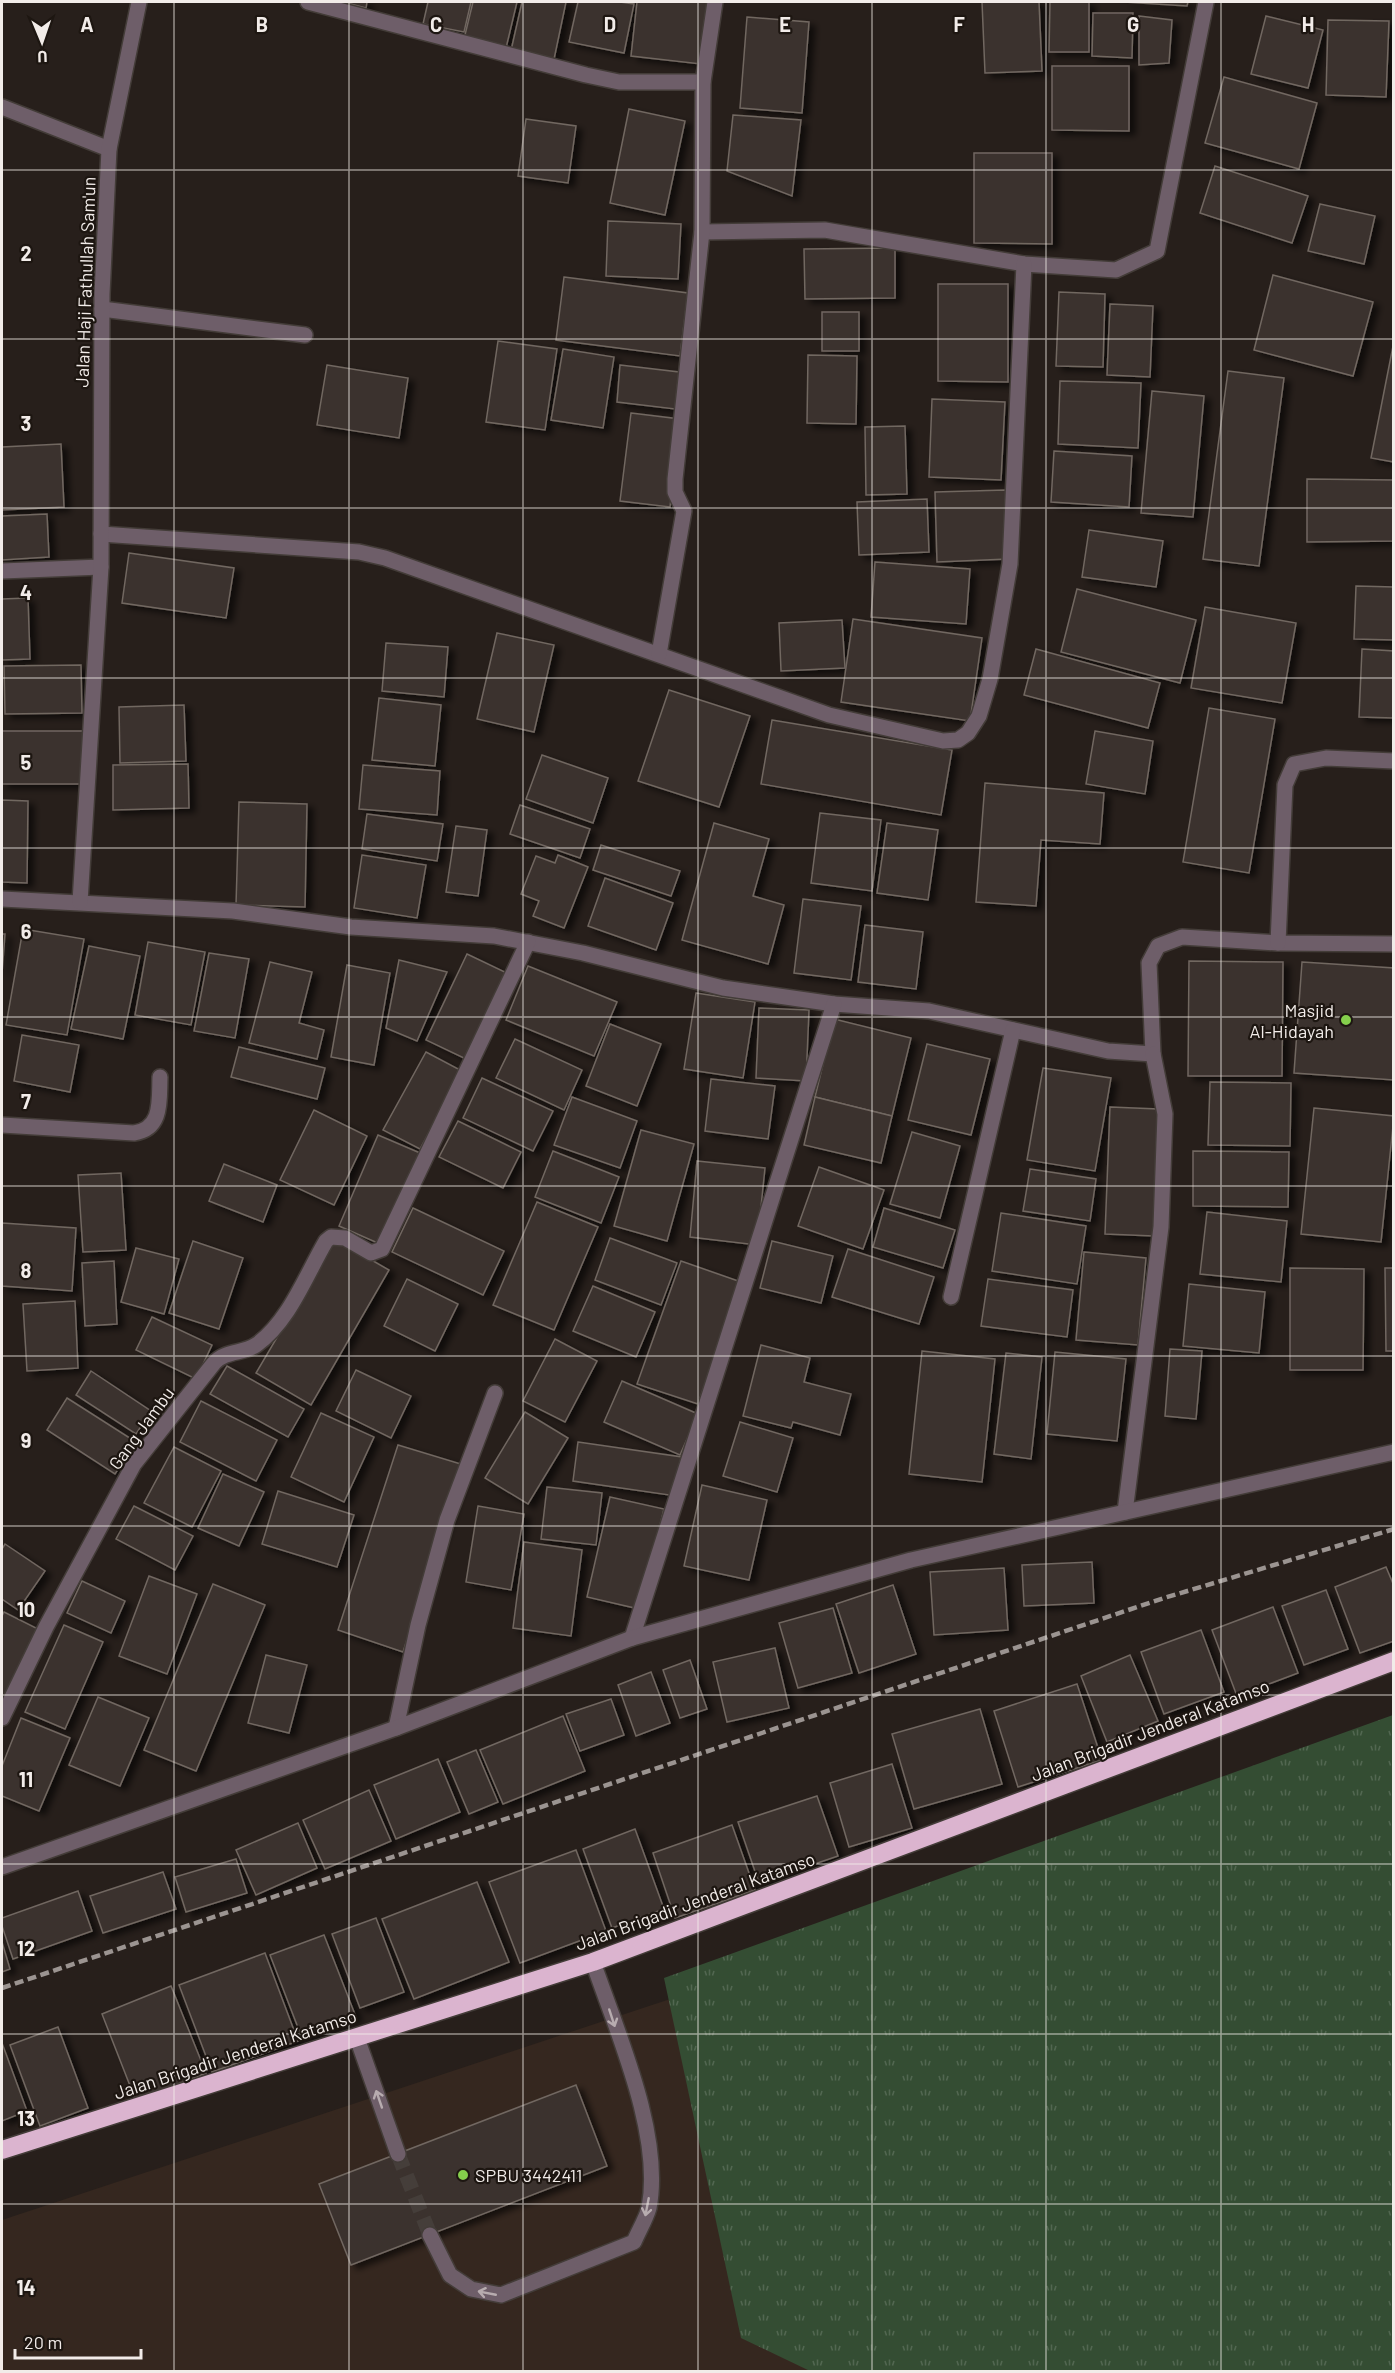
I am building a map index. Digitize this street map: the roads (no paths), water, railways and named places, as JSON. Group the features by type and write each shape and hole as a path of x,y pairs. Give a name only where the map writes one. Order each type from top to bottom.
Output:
{"highway":[{"name":"Jalan Brigadir Jenderal Katamso","path":"2,2150 593,1962 1394,1661"}],"street":[{"name":"Jalan Haji Fathullah Sam'un","path":"80,902 101,567 102,309 109,149 139,2"},
{"path":"308,2 619,82 703,82"},
{"path":"659,654 684,511 675,492 675,479 702,232 703,82 715,2"},
{"path":"702,232 825,230 1024,264 1116,270 1157,251 1206,2"},
{"path":"2,107 109,149"},
{"path":"101,534 359,552 410,566 829,715 943,741 958,740 968,733 979,716 990,679 1010,564 1024,264"},
{"path":"102,309 305,336"},
{"path":"2,571 101,567"},
{"path":"1278,943 1285,785 1294,764 1326,758 1394,761"},
{"path":"2,900 80,902 233,912 351,927 494,936 583,953 723,988 834,1004 929,1011 1108,1051 1152,1054"},
{"path":"1125,1512 1161,1227 1165,1114 1152,1054 1149,963 1158,946 1182,937 1278,943 1394,944"},
{"name":"Gang Jambu","path":"2,1718 52,1617 145,1449 218,1359 255,1346 278,1325 326,1241 338,1236 371,1253 382,1249 390,1238 528,942"},
{"path":"632,1638 834,1004"},
{"path":"951,1297 1013,1030"},
{"path":"2,1125 144,1132 152,1126 158,1114 160,1077"},
{"path":"396,1728 418,1625 447,1521 495,1393"},
{"path":"2,1867 396,1728 632,1638 911,1560 1394,1452"},
{"path":"430,2235 450,2275 471,2289 501,2295 634,2242 649,2209 650,2165 642,2109 593,1962"},
{"path":"357,2037 398,2154"}],"tunnel":[{"path":"398,2154 430,2235"}],"railway":[{"path":"2,1988 1164,1598 1394,1529"}],"place":[{"name":"Masjid Al-Hidayah","path":"1346,1020"},
{"name":"SPBU 3442411","path":"463,2175"}]}
